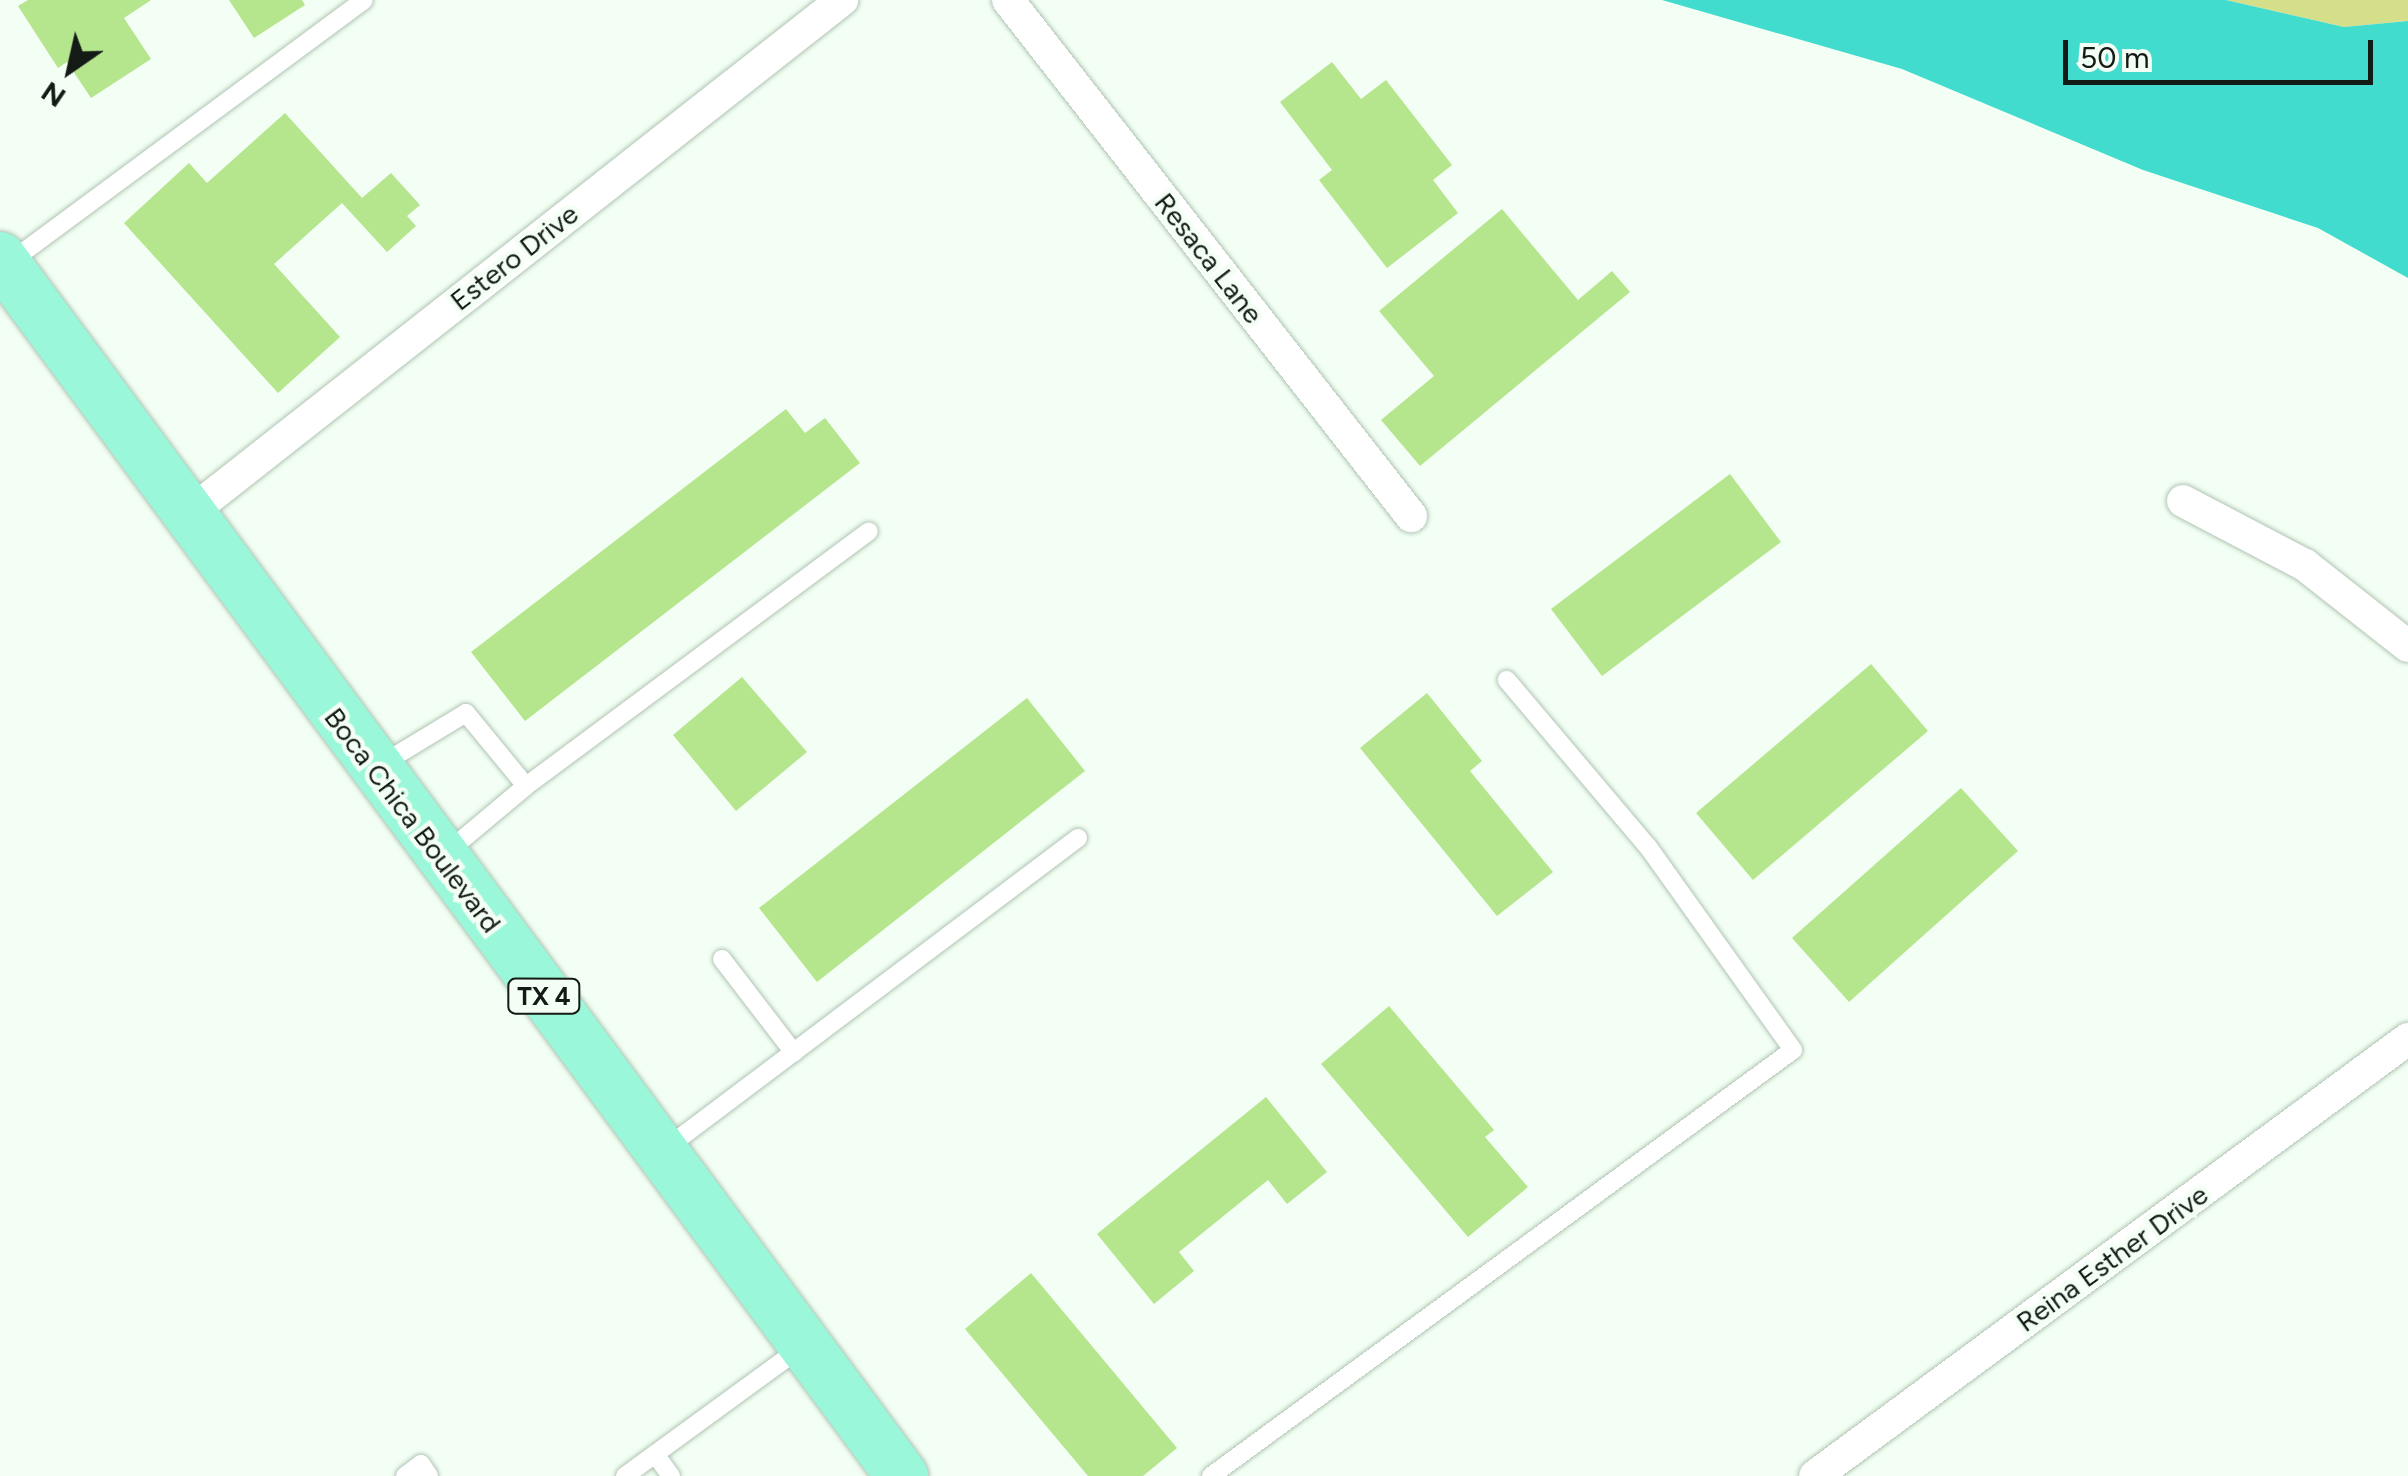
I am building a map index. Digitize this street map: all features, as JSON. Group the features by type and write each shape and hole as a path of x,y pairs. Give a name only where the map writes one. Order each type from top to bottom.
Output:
{"main road":[{"name":"Boca Chica Boulevard","path":"2,262 186,516 902,1476"}],"street":[{"name":"Estero Drive","path":"186,516 842,0"},
{"name":"Resaca Lane","path":"1008,0 1411,516"},
{"path":"2183,500 2305,565 2408,646"},
{"name":"Reina Esther Drive","path":"1815,1476 2408,1038"}],"lane":[{"path":"2,262 364,0"},
{"path":"440,858 526,786 869,531"},
{"path":"1211,1476 1793,1050 1648,847 1507,680"},
{"path":"374,768 466,713 526,786"},
{"path":"661,1153 1078,838"},
{"path":"722,959 794,1052"},
{"path":"625,1476 804,1345"},
{"path":"655,1454 671,1476"},
{"path":"405,1476 421,1464 430,1476"}],"green space":[{"path":"2226,0 2408,0 2408,21 2344,27"}],"water":[{"path":"1662,0 2226,0 2344,27 2408,21 2408,278 2318,228 2143,170 1902,69"}],"building":[{"path":"28,0 151,0 124,18 151,59 91,98 67,62 58,68 18,6"},
{"path":"229,0 302,0 305,5 254,38"},
{"path":"1332,62 1361,99 1386,80 1452,165 1433,180 1458,213 1387,268 1319,180 1332,170 1280,102"},
{"path":"285,113 362,198 391,173 420,205 407,216 416,226 387,252 342,203 274,264 340,337 278,393 124,223 189,163 207,183"},
{"path":"1502,209 1578,300 1612,271 1630,292 1420,466 1381,420 1434,376 1379,311"},
{"path":"786,409 805,433 825,418 860,463 525,721 471,652"},
{"path":"1730,474 1781,542 1602,676 1551,609"},
{"path":"1871,664 1928,731 1753,880 1696,813"},
{"path":"742,677 807,752 736,811 673,735"},
{"path":"1427,693 1482,761 1470,771 1553,872 1497,916 1360,748"},
{"path":"1027,698 1085,771 817,982 759,908"},
{"path":"1961,788 2018,851 1849,1002 1792,938"},
{"path":"1389,1006 1494,1130 1485,1137 1528,1187 1468,1237 1321,1064"},
{"path":"1266,1097 1327,1172 1287,1204 1268,1180 1179,1252 1194,1271 1154,1304 1097,1234"},
{"path":"1031,1273 1177,1448 1143,1476 1088,1476 965,1329"}]}
